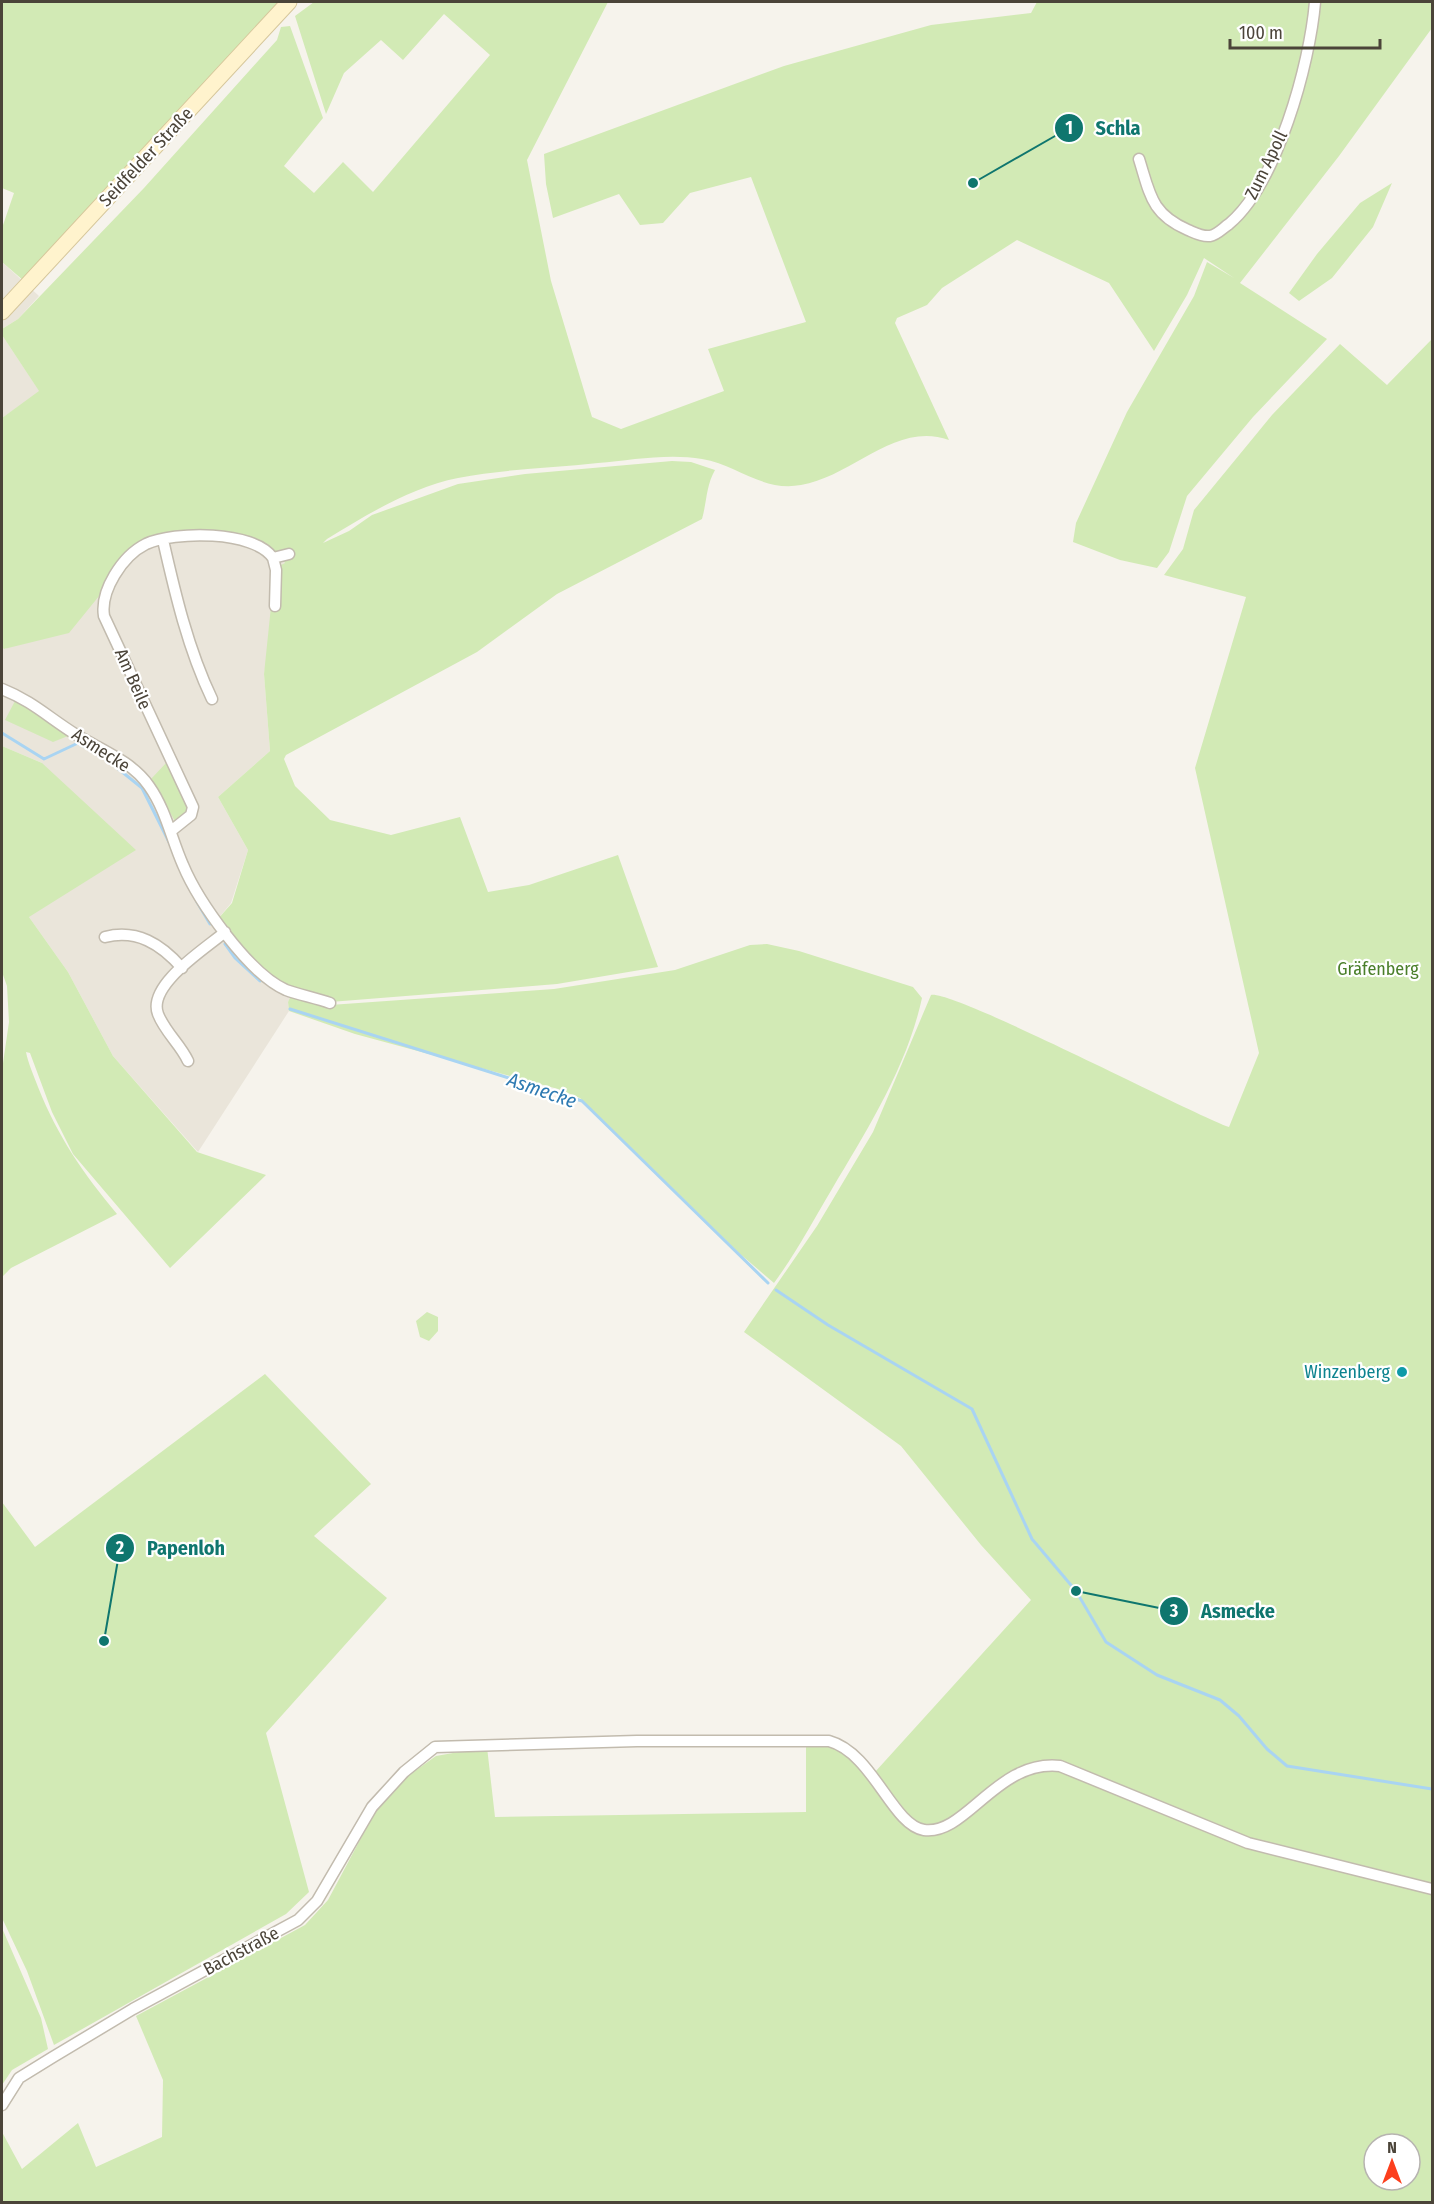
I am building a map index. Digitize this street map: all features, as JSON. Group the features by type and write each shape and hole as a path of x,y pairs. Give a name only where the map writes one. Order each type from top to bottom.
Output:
{"main road":[{"name":"Seidfelder Straße","path":"2,312 289,2"}],"street":[{"name":"Zum Apoll","path":"1139,159 1152,200 1166,219 1202,235 1210,236 1236,218 1252,198 1265,176 1296,99 1307,58 1315,2"},
{"name":"Am Beile","path":"171,831 191,815 193,807 104,616 102,604 106,589 135,551 163,540 231,537 264,548 273,558"},
{"path":"163,540 199,672 212,699"},
{"path":"275,606 276,570 273,558 289,554"},
{"name":"Asmecke","path":"2,688 28,699 74,733 121,761 148,783 166,814 183,866 203,903 225,932 272,981 285,990 330,1003"},
{"path":"188,1060 163,1023 156,1006 162,988 225,932"},
{"path":"105,938 117,934 149,940 162,947 182,968"},
{"name":"Bachstraße","path":"2,2105 19,2078 133,2009 298,1920 317,1900 372,1807 404,1773 435,1747 637,1741 829,1741 851,1751 910,1824 926,1830 943,1827 959,1818 1023,1770 1035,1766 1060,1766 1248,1843 1432,1889"}],"shaded area":[{"path":"2,262 39,296 18,319 2,329"},
{"path":"2,335 40,392 2,418"},
{"path":"156,537 259,541 274,549 285,563 264,674 270,751 218,797 248,850 231,903 217,920 294,990 288,1002 289,1011 198,1152 113,1056 68,972 29,917 42,763 2,746 2,647 5,649 101,593 112,575"}],"green space":[{"path":"2,2 278,2 24,281 2,262 2,228 14,193 2,188"},
{"path":"314,2 608,2 527,160 551,281 592,417 621,429 724,391 708,349 806,322 751,177 690,193 663,223 640,225 619,194 553,218 546,184 544,154 784,66 931,25 1031,13 1037,2 1432,2 1432,28 1339,156 1240,283 1327,339 1253,417 1187,496 1169,552 1157,568 1120,560 1073,542 1076,523 1127,412 1194,296 1207,262 1234,278 1204,258 1187,295 1154,351 1109,283 1017,240 942,288 927,305 897,318 895,323 949,440 929,436 910,438 874,452 820,480 801,485 774,485 715,462 689,457 637,459 475,475 441,482 407,495 327,539 323,543 349,531 372,515 458,484 525,474 672,461 691,462 715,470 708,488 702,519 557,594 477,652 286,755 284,759 295,786 330,820 391,835 460,817 488,892 529,885 618,855 658,967 557,984 330,1002 286,987 259,968 217,920 232,903 248,850 218,797 270,751 264,674 275,568 285,563 272,550 256,541 238,537 200,536 143,542 69,633 4,649 2,647 2,418 39,391 2,335 2,329 18,319 144,188 277,40 281,27 290,26 323,118 284,166 314,193 343,162 373,192 490,55 444,14 403,60 381,40 344,73 326,114 295,16"},
{"path":"1392,183 1373,227 1332,278 1299,301 1289,293 1317,254 1360,203"},
{"name":"Gräfenberg","path":"1432,339 1432,2202 2,2202 2,2132 22,2169 78,2123 96,2167 162,2137 163,2080 136,2016 305,1925 328,1900 377,1808 405,1778 436,1756 487,1747 495,1817 806,1812 806,1742 840,1748 912,1819 875,1772 1031,1600 981,1545 901,1446 744,1332 817,1226 873,1132 931,995 981,1011 1024,1030 1229,1127 1259,1053 1195,768 1246,597 1164,575 1183,549 1194,510 1272,415 1340,344 1387,385"},
{"path":"15,701 54,721 68,736 53,742 5,720"},
{"path":"2,746 42,763 136,850 29,917 68,972 113,1056 197,1152 266,1175 170,1268 73,1154 52,1112 30,1053 26,1052 38,1087 63,1138 82,1169 117,1214 11,1268 2,1277 2,1070 9,1022 7,986 2,972"},
{"path":"167,762 182,791 188,812 176,823 151,779"},
{"path":"767,944 799,951 913,987 922,998 907,1049 884,1097 804,1237 774,1283 739,1253 580,1098 558,1089 355,1034 289,1011 288,1002 292,993 330,1005 554,989 675,970 750,945"},
{"path":"427,1312 438,1317 438,1331 429,1341 420,1337 416,1321"},
{"path":"265,1374 371,1484 314,1536 387,1598 266,1733 309,1892 286,1914 54,2045 27,1971 2,1918 2,1502 35,1547"},
{"path":"2,1928 41,2018 48,2049 12,2070 2,2085"}],"waterway":[{"name":"Asmecke","path":"2,733 44,759 78,743 106,759 142,788 169,842"},
{"name":"Asmecke","path":"197,902 210,924"},
{"name":"Asmecke","path":"225,944 235,958 260,981"},
{"name":"Asmecke","path":"290,1009 582,1101 768,1283"},
{"name":"Asmecke","path":"776,1290 828,1325 972,1409 1032,1539 1076,1591 1106,1642 1157,1675 1220,1700 1239,1716 1267,1749 1287,1766 1432,1789"}],"place":[{"name":"Schla","path":"973,183"},
{"name":"Winzenberg","path":"1402,1372"},
{"name":"Asmecke","path":"1076,1591"},
{"name":"Papenloh","path":"104,1641"}]}
